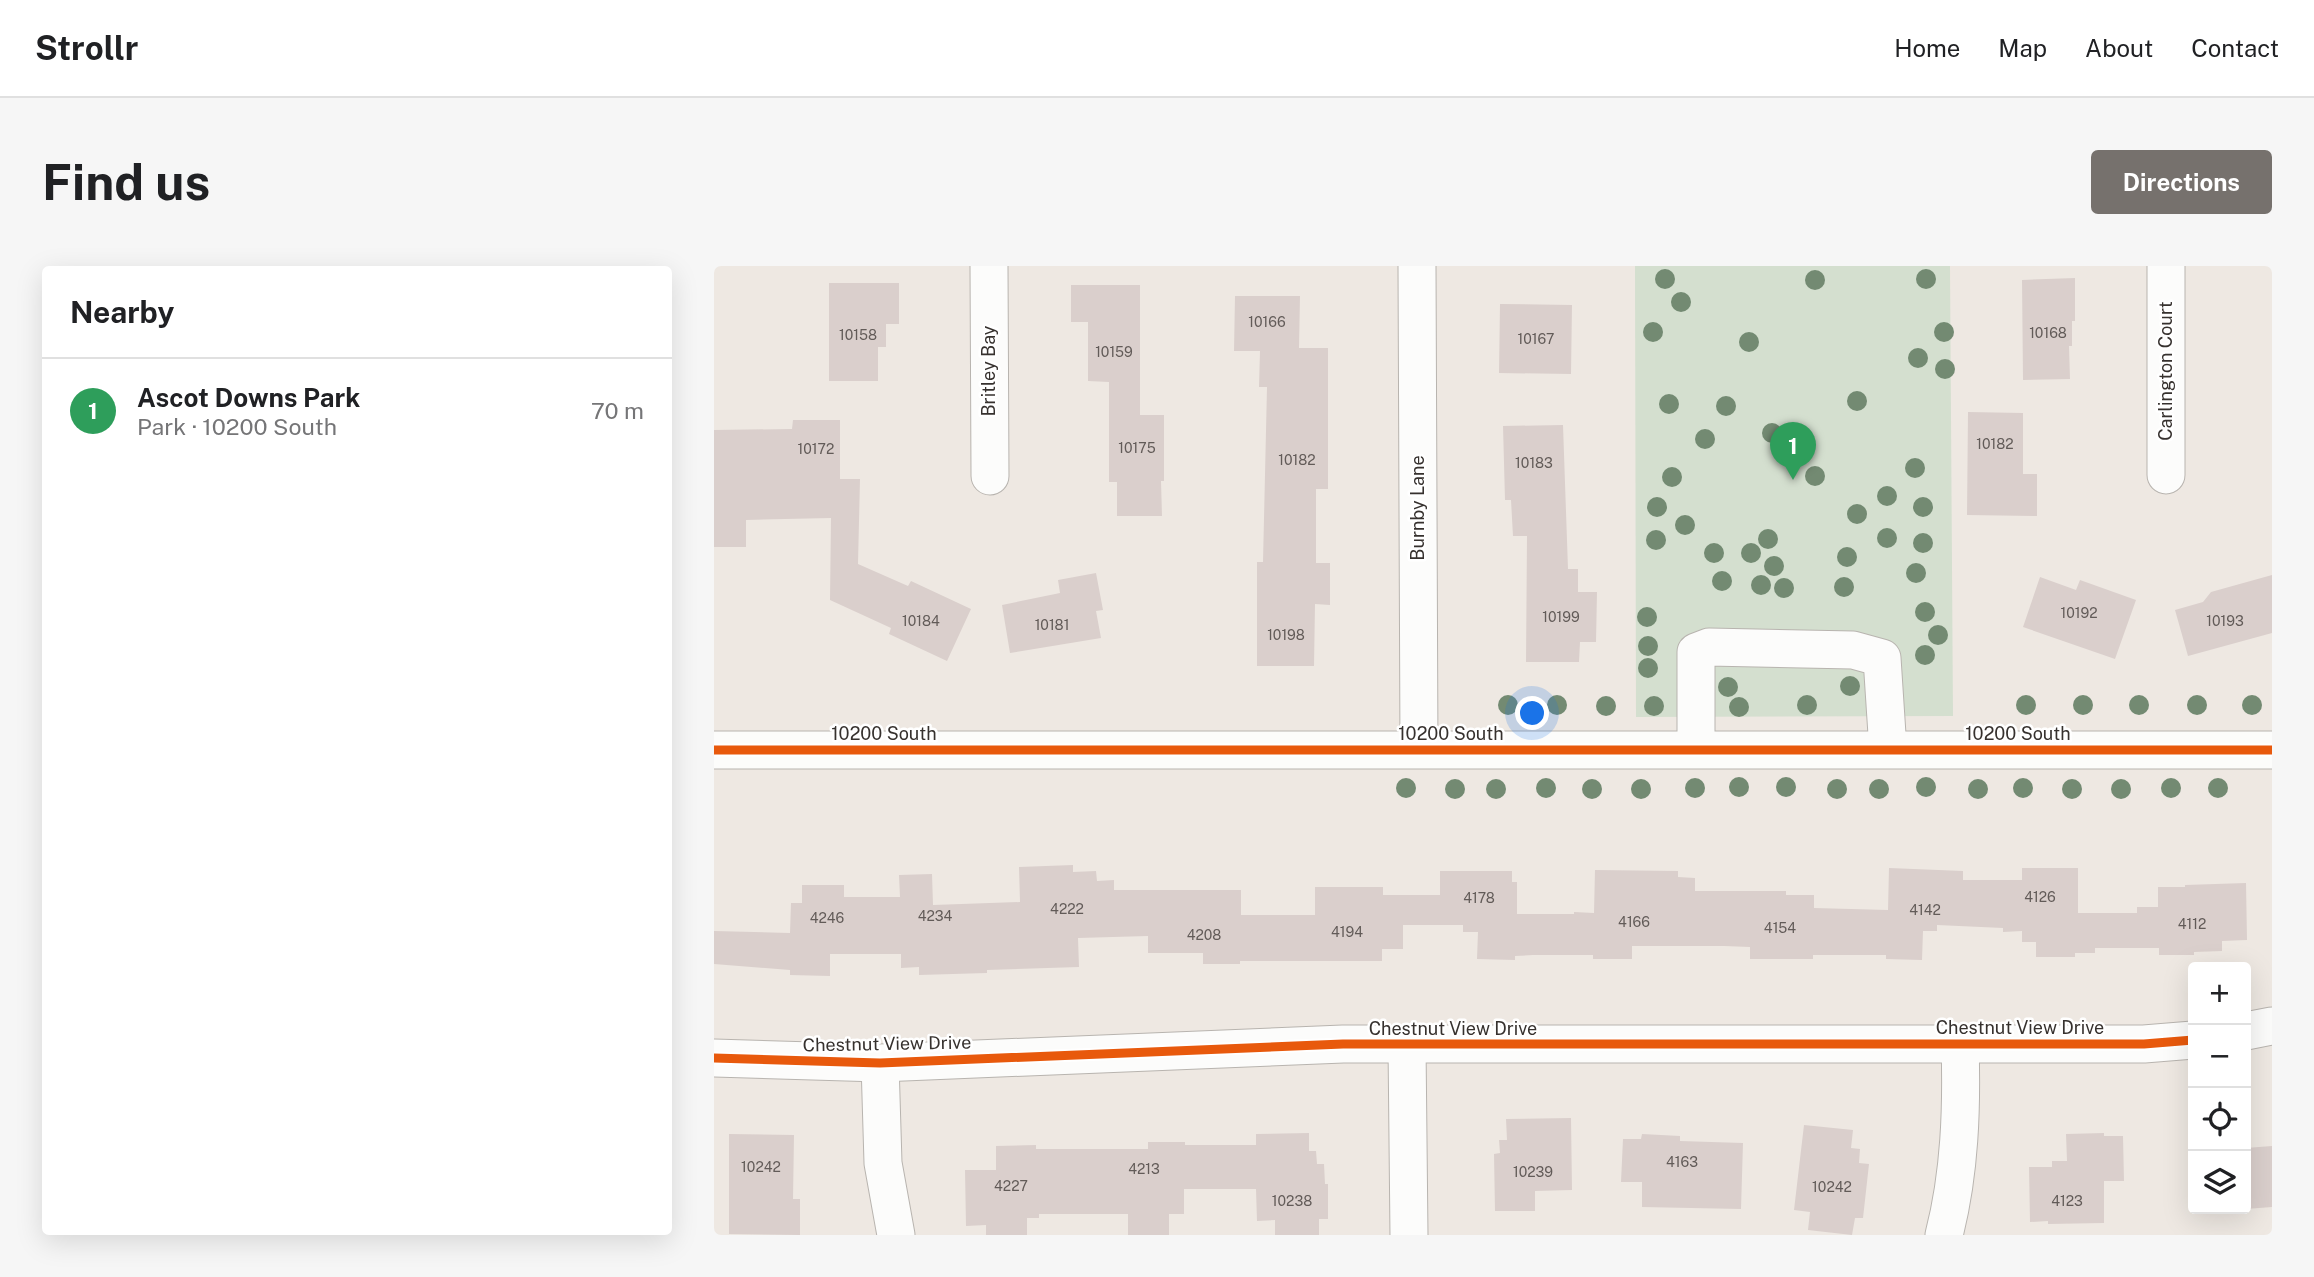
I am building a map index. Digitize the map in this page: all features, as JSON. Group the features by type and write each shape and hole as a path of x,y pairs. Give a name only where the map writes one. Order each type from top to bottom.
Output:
{"street":[{"name":"Britley Bay","path":"989,266 990,476"},
{"name":"Burnby Lane","path":"1417,266 1419,750"},
{"name":"Carlington Court","path":"2166,266 2166,475"},
{"path":"1696,750 1696,652 1709,647 1853,650 1882,658 1888,750"},
{"name":"10200 South","path":"714,750 2272,750"},
{"path":"2251,1030 2272,1026"},
{"name":"Chestnut View Drive","path":"714,1058 880,1063 1343,1044 2144,1044 2188,1040"},
{"path":"1944,1235 1958,1154 1960,1044"},
{"path":"1407,1045 1409,1235"},
{"path":"880,1063 883,1163 896,1235"}],"green space":[{"path":"1635,266 1950,266 1953,716 1636,717"}],"building":[{"path":"2075,278 2075,321 2072,321 2072,346 2069,346 2070,379 2023,380 2022,280"},
{"path":"829,283 899,283 899,324 886,324 886,347 878,347 878,381 829,381"},
{"path":"1071,285 1140,285 1140,415 1164,415 1162,516 1117,516 1117,482 1109,482 1109,382 1088,381 1088,322 1071,322"},
{"path":"1235,296 1300,296 1299,348 1328,348 1328,489 1316,489 1316,563 1330,563 1330,605 1315,604 1314,666 1257,666 1257,562 1263,562 1267,387 1259,387 1260,351 1234,351"},
{"path":"1500,304 1572,305 1571,374 1499,373"},
{"path":"1968,412 2023,413 2023,474 2037,474 2037,516 1967,515"},
{"path":"793,420 840,420 840,479 860,479 858,564 908,586 911,581 971,609 947,661 889,634 891,628 830,600 831,518 746,520 746,547 714,547 714,430 792,429"},
{"path":"1563,425 1568,569 1578,569 1578,592 1597,592 1596,642 1580,642 1579,662 1526,662 1527,536 1513,536 1511,500 1505,500 1503,426"},
{"path":"1096,573 1103,610 1096,611 1101,638 1010,653 1002,605 1060,593 1058,580"},
{"path":"2272,575 2272,633 2188,656 2175,610 2203,602 2211,592"},
{"path":"2040,577 2076,590 2080,580 2136,600 2115,659 2023,627"},
{"path":"1073,865 1073,872 1096,871 1097,881 1114,880 1114,890 1241,890 1241,915 1315,915 1315,887 1383,887 1383,895 1440,895 1440,871 1512,871 1512,882 1517,882 1517,914 1574,914 1594,913 1595,870 1678,871 1678,877 1695,878 1695,891 1786,891 1786,895 1814,895 1814,908 1888,910 1889,868 1963,871 1963,880 2022,880 2022,868 2078,868 2078,913 2137,913 2137,907 2158,907 2158,887 2246,883 2247,940 2222,941 2222,951 2194,952 2194,955 2159,955 2159,948 2095,948 2095,953 2075,953 2075,957 2036,957 2036,942 2022,942 2022,931 2003,932 2003,928 1937,925 1937,931 1923,931 1922,960 1886,959 1886,955 1813,955 1813,959 1750,959 1750,947 1632,946 1632,959 1593,959 1593,955 1533,955 1515,956 1515,960 1477,959 1478,932 1463,932 1463,925 1403,925 1403,949 1382,949 1382,961 1240,961 1240,964 1203,964 1203,953 1148,953 1148,936 1078,938 1079,967 987,970 987,973 919,975 919,967 901,968 901,954 830,954 830,976 790,975 790,970 714,964 714,931 790,933 791,903 802,903 802,885 844,885 844,897 900,897 899,875 932,874 933,905 1020,902 1019,867"},
{"path":"1571,1118 1572,1190 1535,1191 1535,1211 1495,1211 1494,1154 1500,1153 1499,1140 1507,1140 1506,1119"},
{"path":"1804,1125 1853,1130 1851,1148 1860,1149 1859,1163 1869,1164 1863,1218 1855,1218 1852,1235 1808,1230 1810,1212 1794,1210"},
{"path":"1309,1133 1309,1151 1316,1151 1317,1164 1324,1164 1325,1184 1328,1184 1328,1219 1319,1219 1319,1235 1275,1235 1275,1220 1257,1221 1256,1189 1184,1189 1184,1214 1169,1214 1169,1235 1128,1235 1128,1214 1039,1214 1039,1218 1027,1218 1027,1235 986,1235 986,1225 966,1226 965,1170 996,1170 996,1146 1036,1145 1036,1149 1148,1149 1148,1142 1256,1145 1256,1134"},
{"path":"2104,1133 2104,1136 2123,1136 2124,1181 2104,1181 2104,1223 2030,1222 2029,1167 2052,1167 2052,1161 2067,1161 2066,1134"},
{"path":"729,1134 794,1135 793,1199 800,1199 800,1235 729,1234"},
{"path":"1642,1134 1680,1136 1680,1141 1743,1143 1741,1209 1642,1207 1642,1182 1621,1182 1623,1139 1641,1139"},
{"path":"2272,1146 2272,1207 2251,1209 2251,1148"}],"cycle path":[{"path":"714,750 2272,750"},
{"path":"714,1058 880,1063 1343,1044 2144,1044 2188,1040"}],"place":[{"name":"Ascot Downs Park","path":"1793,480"}]}
